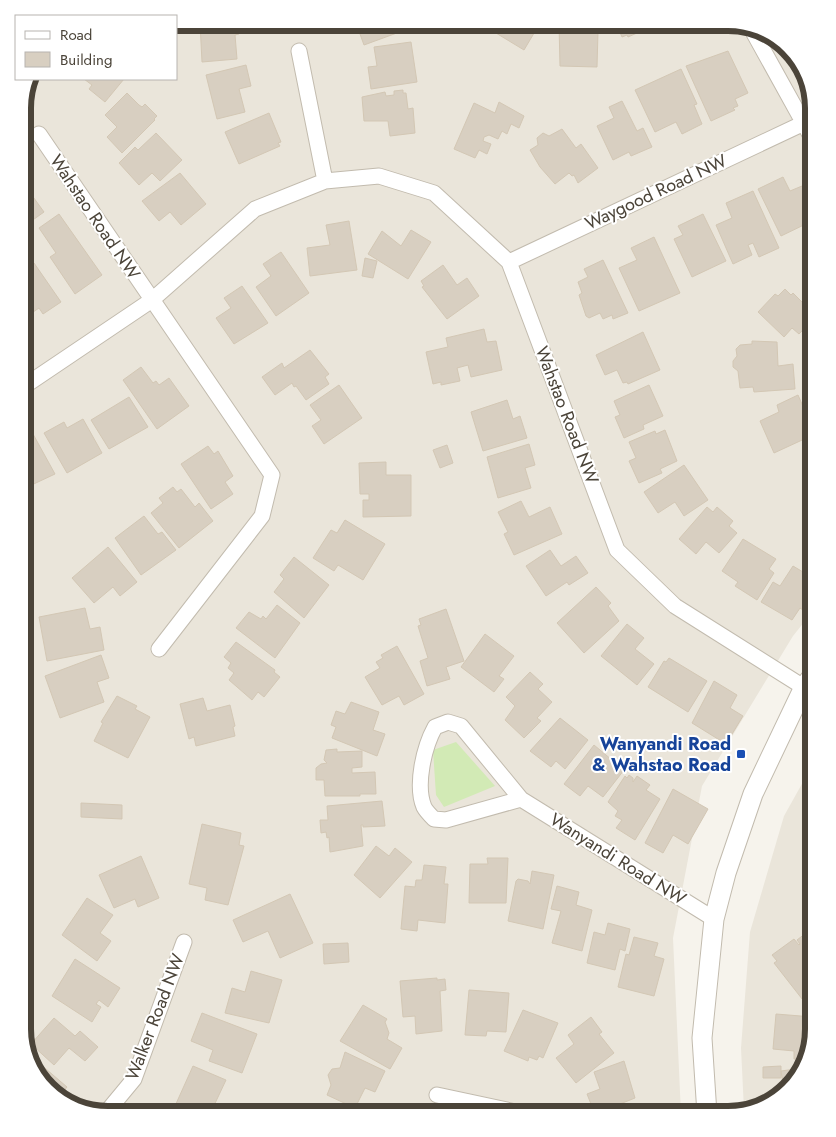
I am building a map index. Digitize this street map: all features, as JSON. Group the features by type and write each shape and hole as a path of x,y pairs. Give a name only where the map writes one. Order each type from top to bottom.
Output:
{"street":[{"path":"756,37 804,123"},
{"path":"299,51 325,181"},
{"name":"Waygood Road NW","path":"509,262 804,123"},
{"name":"Wahstao Road NW","path":"39,134 272,475 262,516 159,649"},
{"name":"Wahstao Road NW","path":"31,382 152,300 255,209 325,181 379,176 434,193 509,262 617,550 675,606 805,682"},
{"path":"706,1106 702,1038 714,919 726,873 752,794 805,694"},
{"name":"Wanyandi Road NW","path":"521,799 446,820 434,819 424,807 421,778 426,744 435,727 448,722 461,726 521,799 714,919"},
{"name":"Walker Road NW","path":"112,1106 134,1079 184,942"},
{"path":"437,1095 488,1106"}],"shaded area":[{"path":"178,31 732,31 752,35 766,42 789,62 799,79 805,109 805,621 793,636 702,786 673,938 681,1106 104,1106 74,1098 54,1083 47,1075 37,1058 31,1028 31,104 37,80 178,80"},
{"path":"805,778 804,1038 799,1058 782,1083 757,1100 744,1104 741,1048 750,932 784,816"}],"green space":[{"path":"456,742 495,786 444,807 436,795 433,750"}],"building":[{"path":"200,31 239,31 239,34 235,35 237,59 202,62"},
{"path":"359,31 402,31 364,45"},
{"path":"493,31 535,31 524,50"},
{"path":"559,31 598,31 597,67 560,66"},
{"path":"619,31 641,31 628,37 627,35 622,37"},
{"path":"411,42 417,82 371,89 368,67 377,66 374,47"},
{"path":"728,51 748,93 735,99 738,106 733,108 735,110 711,121 686,66"},
{"path":"246,65 251,86 239,89 245,112 217,119 206,75"},
{"path":"681,69 697,104 694,105 702,124 682,134 676,122 655,132 635,90"},
{"path":"85,80 123,80 105,102 89,89 92,85"},
{"path":"403,90 403,93 406,93 408,109 413,108 415,133 390,136 388,121 364,121 362,97 385,92 386,96 394,95 394,91"},
{"path":"127,93 142,107 145,104 157,116 122,153 107,137 117,127 105,115"},
{"path":"622,101 637,131 643,128 652,147 631,156 629,152 613,160 597,126 614,118 609,107"},
{"path":"499,102 524,116 519,128 511,124 507,134 502,131 498,139 489,135 484,137 483,141 491,144 487,154 479,150 475,158 454,149 474,103 495,113"},
{"path":"269,113 281,142 278,143 280,146 239,164 225,132"},
{"path":"562,129 576,148 581,144 598,168 578,183 574,175 572,176 569,173 555,184 540,167 530,150 538,145 537,138 543,133 549,136"},
{"path":"156,133 182,160 160,181 152,173 139,185 119,163 135,147 138,150"},
{"path":"180,173 206,204 181,225 170,212 159,221 142,201"},
{"path":"783,177 790,191 802,186 805,193 805,224 781,236 758,189"},
{"path":"753,191 779,248 759,257 753,243 748,245 752,255 733,264 716,225 732,218 726,203"},
{"path":"31,194 44,212 31,221"},
{"path":"59,214 102,275 75,294 50,257 56,253 39,228"},
{"path":"703,214 726,261 692,277 674,239 683,235 678,226"},
{"path":"349,221 357,270 310,276 307,248 330,245 326,225"},
{"path":"411,230 431,242 408,279 368,254 382,231 401,246"},
{"path":"654,237 680,293 639,311 619,268 637,260 631,248"},
{"path":"281,252 309,293 276,316 256,287 271,276 263,264"},
{"path":"365,258 377,261 373,278 362,276"},
{"path":"603,260 628,313 613,319 612,315 603,319 600,313 589,318 586,316 579,295 582,293 578,282 588,277 584,269"},
{"path":"34,263 61,302 43,314 39,308 31,314 31,265"},
{"path":"443,265 457,285 467,278 479,296 447,319 422,287 424,286 421,281"},
{"path":"242,286 268,323 234,344 216,318 231,308 224,298"},
{"path":"785,289 791,295 793,293 805,305 805,332 803,330 799,334 792,328 784,337 758,312 775,294 778,296"},
{"path":"484,329 487,342 496,341 502,370 471,377 468,365 457,368 460,381 441,385 441,382 433,384 426,352 448,347 446,338"},
{"path":"643,332 660,370 628,384 627,382 623,383 617,370 605,375 596,355"},
{"path":"752,341 777,342 778,366 793,364 795,389 754,392 753,387 740,388 738,371 733,367 733,361 737,356 736,349 740,345 752,344"},
{"path":"310,350 329,374 325,377 329,384 306,400 292,383 275,395 262,377 282,363 284,368"},
{"path":"141,367 153,383 156,381 159,385 169,378 189,406 157,429 123,380"},
{"path":"339,385 362,418 324,444 312,426 321,420 310,405"},
{"path":"649,385 663,416 643,425 644,429 624,438 615,417 620,415 614,401"},
{"path":"798,395 805,411 805,439 774,453 760,421 779,412 777,405"},
{"path":"129,397 148,427 109,449 91,420"},
{"path":"507,400 513,419 520,416 527,438 483,451 471,412"},
{"path":"83,419 102,453 67,473 44,433 64,422 67,428"},
{"path":"665,430 677,461 660,469 662,473 639,483 629,461 636,458 629,442 655,431 656,434"},
{"path":"33,434 55,474 31,485 31,435"},
{"path":"529,444 535,465 525,468 531,488 498,498 487,457"},
{"path":"447,445 453,463 440,468 433,450"},
{"path":"208,446 214,454 218,451 233,476 225,482 233,494 211,509 181,464"},
{"path":"386,462 386,475 411,475 411,516 363,517 363,500 369,500 369,494 360,494 359,463"},
{"path":"684,465 708,500 684,516 675,502 658,513 644,492"},
{"path":"173,487 177,492 181,489 195,507 199,503 213,521 179,548 151,513 163,503 159,498"},
{"path":"521,501 529,517 550,507 562,534 514,555 504,534 508,532 498,512"},
{"path":"707,507 713,512 717,507 733,521 729,526 737,533 719,553 706,542 696,554 679,539"},
{"path":"144,516 158,534 162,532 176,550 141,575 115,538"},
{"path":"345,520 385,544 363,580 338,565 334,571 313,558 331,530 337,533"},
{"path":"743,539 776,559 769,569 774,573 757,600 735,586 738,582 722,571"},
{"path":"108,547 137,582 120,596 113,587 94,603 72,578"},
{"path":"550,550 561,566 576,556 588,573 569,585 567,582 546,596 526,566"},
{"path":"294,557 329,585 304,618 274,592 284,579 280,575"},
{"path":"793,566 805,573 805,611 800,608 792,620 761,602 773,582 780,586"},
{"path":"596,587 611,603 608,606 619,621 584,653 557,623"},
{"path":"277,605 300,623 275,658 236,628 249,612 261,619 263,616 266,619"},
{"path":"85,608 90,629 100,627 104,650 47,661 39,617"},
{"path":"446,609 464,661 446,667 450,679 427,686 420,661 428,658 418,626 421,625 419,619"},
{"path":"627,624 644,638 635,649 654,664 637,685 601,656"},
{"path":"485,634 514,656 499,676 504,679 494,692 461,667"},
{"path":"236,642 275,670 274,672 280,677 264,697 258,692 252,700 229,680 234,673 228,668 231,663 224,657"},
{"path":"397,646 424,694 404,705 399,696 382,705 365,677 380,668 376,662 383,658 381,655"},
{"path":"101,655 109,678 97,682 104,702 60,718 45,676"},
{"path":"669,658 707,681 688,712 648,687 664,661 666,662"},
{"path":"530,672 543,684 538,689 552,702 537,718 541,721 524,738 505,720 515,706 506,697"},
{"path":"714,681 737,695 730,708 743,716 726,744 692,723"},
{"path":"117,696 137,706 135,709 150,717 128,758 94,741 103,723 101,722"},
{"path":"203,698 207,711 230,705 235,726 233,727 235,736 196,746 194,737 189,739 180,704"},
{"path":"351,702 379,712 373,730 385,734 377,756 332,738 336,727 331,725 336,711 345,714"},
{"path":"560,718 588,740 565,769 556,761 551,767 530,751"},
{"path":"594,745 624,770 603,797 588,786 580,796 564,784"},
{"path":"337,749 337,752 362,751 362,767 352,768 352,773 375,772 376,794 325,796 324,780 316,780 316,768 321,764 327,763 324,760 326,750"},
{"path":"629,775 633,778 633,782 637,776 650,785 646,790 660,799 635,840 616,828 622,820 615,816 618,811 608,802 625,776 627,778"},
{"path":"673,789 708,809 688,844 673,835 663,853 645,843"},
{"path":"382,801 385,826 363,827 361,825 363,846 330,852 329,837 327,838 326,832 321,833 320,820 328,820 327,806"},
{"path":"81,803 122,805 122,819 81,817"},
{"path":"202,824 241,833 239,845 244,846 228,905 205,900 207,888 189,884"},
{"path":"376,846 389,856 395,848 412,862 380,898 354,875"},
{"path":"141,856 159,898 138,907 135,899 114,908 99,875"},
{"path":"487,858 508,858 506,903 469,903 470,864 488,864"},
{"path":"424,865 446,867 444,884 448,884 445,923 418,920 417,931 401,929 405,886 415,887 416,880 422,880"},
{"path":"532,871 554,875 543,929 508,921 516,881 518,879 528,881 530,884"},
{"path":"557,886 579,892 576,905 592,910 582,951 552,943 561,911 551,909"},
{"path":"290,894 313,943 280,958 268,931 243,942 233,920"},
{"path":"87,898 113,915 100,933 111,941 97,961 62,935"},
{"path":"608,923 630,929 625,951 620,949 615,970 587,963 594,932 605,935"},
{"path":"805,934 805,1003 774,963 777,961 772,955 794,939 799,945 797,940"},
{"path":"634,937 658,943 654,956 664,959 654,996 618,987 626,954 629,955"},
{"path":"348,943 349,962 324,964 323,944"},
{"path":"75,959 120,988 108,1007 99,1000 96,1004 101,1007 92,1022 52,996"},
{"path":"251,971 282,980 269,1023 225,1013 232,988 245,992"},
{"path":"437,978 437,980 445,979 446,990 440,991 442,1031 416,1034 415,1016 403,1017 400,981"},
{"path":"469,990 509,993 506,1032 487,1031 486,1036 465,1035"},
{"path":"363,1005 387,1019 385,1022 389,1033 387,1039 402,1048 390,1069 340,1041"},
{"path":"523,1010 558,1023 543,1058 539,1056 537,1060 529,1057 528,1061 504,1051"},
{"path":"202,1013 257,1034 242,1073 209,1061 213,1050 191,1041"},
{"path":"776,1014 805,1016 804,1038 798,1059 794,1059 794,1051 773,1049"},
{"path":"591,1017 602,1032 599,1034 614,1053 576,1083 556,1058 574,1044 568,1035"},
{"path":"54,1018 75,1036 80,1031 98,1047 85,1061 69,1048 54,1065 34,1046 33,1042"},
{"path":"345,1052 385,1071 375,1092 365,1088 356,1106 351,1106 327,1095 331,1085 328,1075 332,1069 340,1068"},
{"path":"624,1061 635,1098 615,1106 592,1106 587,1094 600,1089 594,1072"},
{"path":"40,1064 67,1087 64,1091 54,1083"},
{"path":"193,1066 226,1080 214,1106 175,1106"},
{"path":"781,1066 781,1078 763,1078 763,1067"},
{"path":"792,1069 783,1082 781,1071"}],"place":[{"name":"Wanyandi Road & Wahstao Road","path":"741,754"}]}
